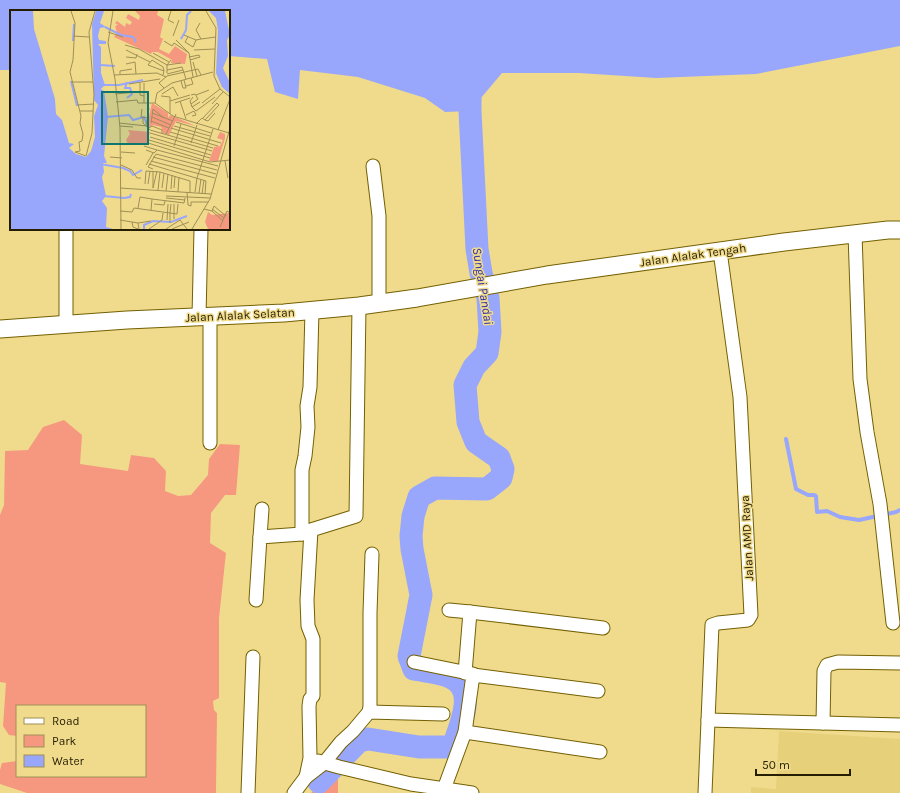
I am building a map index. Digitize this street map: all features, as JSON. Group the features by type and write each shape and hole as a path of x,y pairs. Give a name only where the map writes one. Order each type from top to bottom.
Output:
{"street":[{"path":"373,166 380,216 379,304"},
{"path":"66,230 66,325"},
{"path":"201,230 210,443"},
{"name":"Jalan Alalak Tengah","path":"482,286 547,275 720,251 888,230 900,230"},
{"path":"855,234 860,379 881,515 893,622"},
{"name":"Jalan AMD Raya","path":"705,793 712,625 718,622 748,620 751,615 740,397 720,251"},
{"name":"Jalan Alalak Selatan","path":"0,329 127,320 284,313 379,304 482,286"},
{"path":"260,537 306,532 356,516 360,306"},
{"path":"294,793 306,777 310,758 308,715 310,699 313,696 313,639 308,626 306,600 306,532 302,470 308,427 306,406 310,387 312,310"},
{"path":"256,600 262,509"},
{"path":"306,777 331,765 341,742 353,731 369,712 372,554"},
{"path":"448,610 604,628"},
{"path":"444,789 465,732 469,674 470,612"},
{"path":"248,793 253,657"},
{"path":"414,662 469,674 598,691"},
{"path":"823,723 824,671 827,665 838,662 900,663"},
{"path":"369,712 443,714"},
{"path":"708,720 900,725"},
{"path":"465,732 600,752"},
{"path":"310,758 331,765 411,784 472,793"}],"shaded area":[{"path":"779,731 900,739 900,793 751,793 751,787 776,789"}],"green space":[{"path":"64,420 82,435 80,464 128,471 131,455 154,458 166,471 165,491 178,496 191,495 208,475 209,459 220,444 240,445 236,495 225,495 211,513 210,543 226,553 219,618 219,698 213,701 214,710 217,713 216,793 27,793 0,784 0,770 2,763 16,761 16,777 146,777 146,705 16,705 16,736 9,735 3,726 6,683 0,682 0,515 4,505 5,451 28,450 43,427"},
{"path":"328,777 338,777 338,793 311,793"}],"water":[{"path":"0,0 900,0 900,46 756,74 656,78 579,73 502,73 470,111 445,112 425,98 358,77 300,70 298,99 275,92 267,59 230,56 230,10 10,10 10,70 0,70"}],"waterway":[{"name":"Sungai Pandai","path":"319,782 359,741 368,739 419,747 453,747 463,716 465,696 462,687 456,680 445,675 414,669 409,656 421,595 411,536 413,516 419,497 435,488 487,489 501,478 503,469 499,458 476,442 468,422 465,385 474,367 487,353 490,332 488,298 481,273 477,249 470,111 470,79"},
{"path":"786,439 796,489 808,495 816,496 817,512 827,511 840,517 859,520 900,510"}]}
